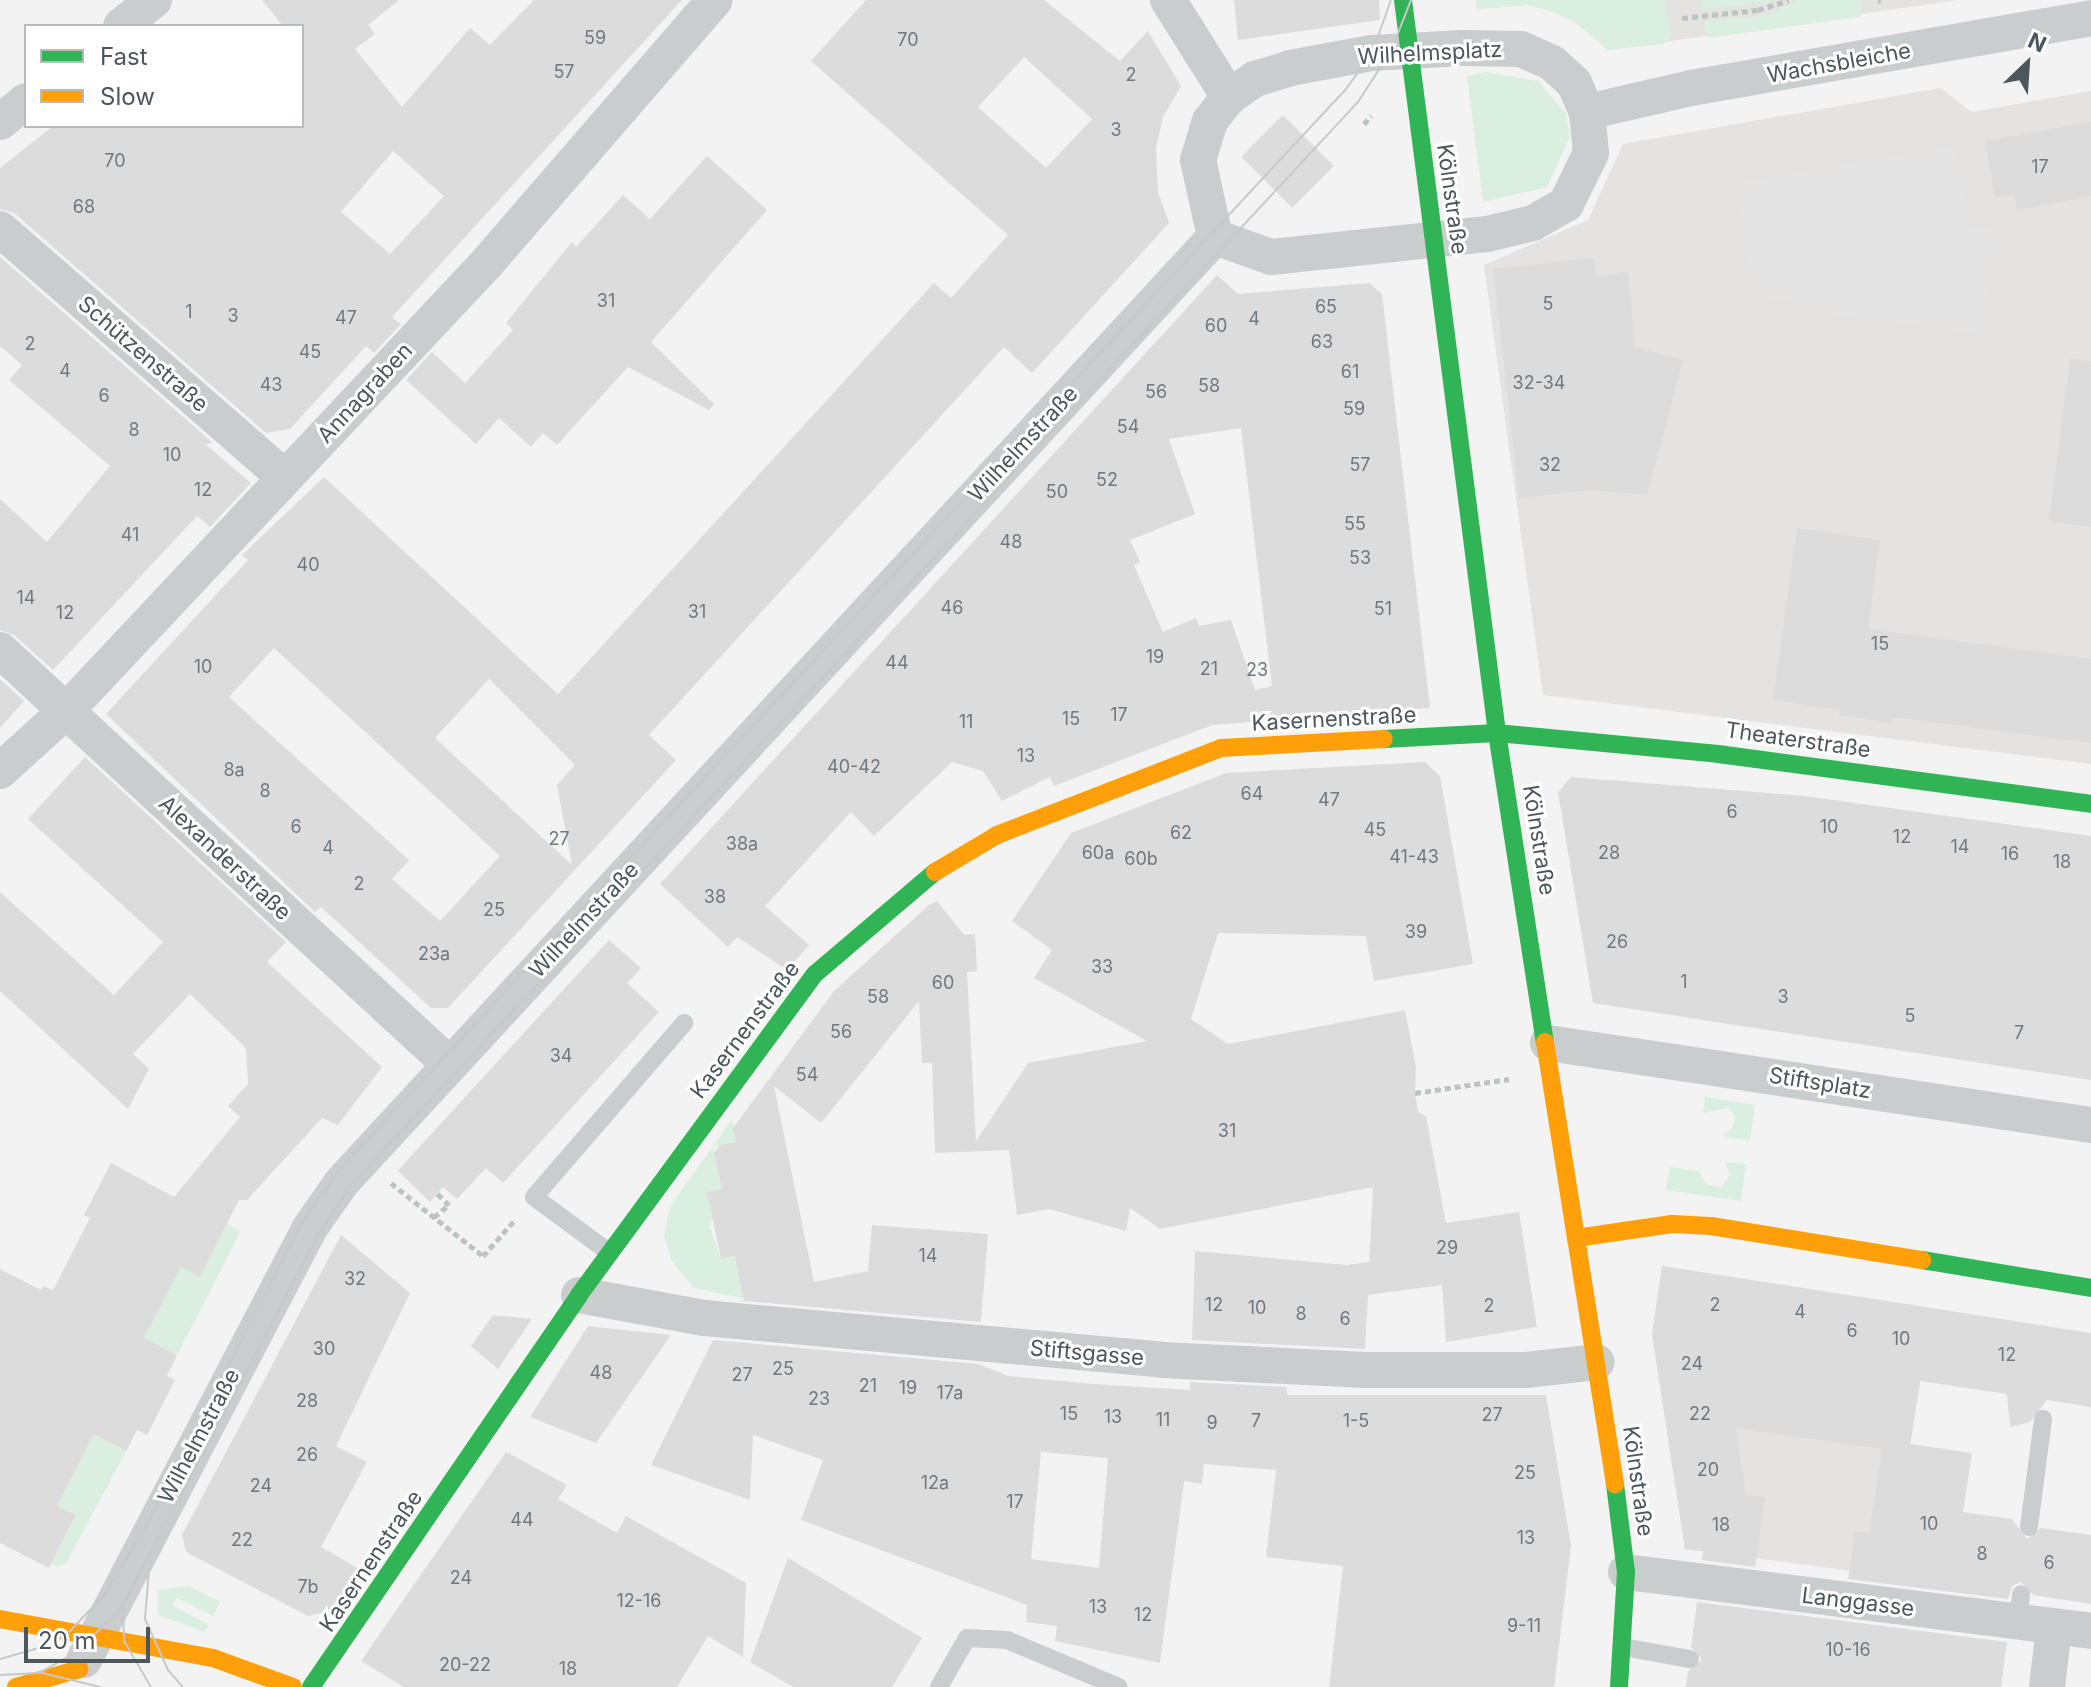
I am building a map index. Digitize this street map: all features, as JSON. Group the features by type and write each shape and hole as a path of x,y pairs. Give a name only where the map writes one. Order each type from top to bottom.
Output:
{"street":[{"path":"124,24 154,0"},
{"name":"Annagraben","path":"0,771 66,711 285,478 328,453 486,264 715,0"},
{"path":"1168,0 1229,97"},
{"name":"Kölnstraße","path":"1403,0 1406,50 1434,240 1497,733 1597,1362 1626,1572 1619,1687"},
{"name":"Wachsbleiche","path":"1587,112 1691,88 2091,18"},
{"name":"Wilhelmsplatz","path":"1521,49 1552,63 1574,83 1587,112 1591,153 1566,204 1533,223 1434,240 1271,257 1215,237 1198,160 1210,121 1229,97 1255,79 1290,68 1406,50 1521,49"},
{"path":"0,122 24,103"},
{"name":"Schützenstraße","path":"0,229 285,478"},
{"name":"Wilhelmstraße","path":"76,1678 309,1229 362,1160 1215,237"},
{"name":"Alexanderstraße","path":"0,650 450,1065"},
{"name":"Theaterstraße","path":"1497,733 1718,754 2091,804"},
{"name":"Kasernenstraße","path":"311,1687 579,1295 815,974 914,885 997,835 1221,748 1497,733"},
{"name":"Stiftsplatz","path":"1550,1058 2091,1125"},
{"path":"1576,1238 1672,1224 1711,1226 2091,1288"},
{"name":"Stiftsgasse","path":"579,1295 704,1318 1162,1360 1366,1370 1525,1370 1597,1362"},
{"name":"Langgasse","path":"1626,1572 2020,1608 2054,1627 2091,1631"},
{"path":"0,1619 213,1658 293,1687"},
{"path":"2047,1687 2054,1627"},
{"path":"16,1687 76,1678"}],"lane":[{"path":"610,1253 534,1197 684,1023"},
{"path":"2029,1527 2043,1419"},
{"path":"939,1687 967,1638 1007,1640 1119,1687"},
{"path":"1623,1647 1690,1659"}],"path":[{"path":"1682,18 1758,10 1788,0"},
{"path":"1364,124 1371,116"},
{"path":"1415,1093 1550,1058"},
{"path":"362,1160 483,1256 534,1197"},
{"path":"434,1217 449,1205 437,1193"}],"shaded area":[{"path":"1476,0 1959,0 1608,50 1575,22 1553,12 1528,5 1477,9"},
{"path":"1941,88 1971,112 2091,91 2091,764 1543,695 1484,265 1588,220 1623,144"},
{"path":"1954,146 1968,226 1995,230 1982,334 1797,310 1798,301 1755,297 1736,183"},
{"path":"1662,1266 1832,1293 1921,1377 1890,1576 1685,1549 1652,1334"}],"green space":[{"path":"1476,0 1664,0 1671,34 1664,44 1608,50 1575,22 1553,12 1528,5 1477,9"},
{"path":"1701,0 1779,0 1702,10"},
{"path":"1797,0 1862,0 1860,17 1708,38 1704,21 1767,15"},
{"path":"1486,72 1538,81 1566,113 1570,136 1547,187 1483,202 1467,76"},
{"path":"1705,1097 1755,1105 1750,1141 1721,1136 1733,1127 1735,1115 1727,1108 1703,1113"},
{"path":"732,1120 736,1142 713,1147 722,1189 710,1227 721,1259 735,1256 765,1303 694,1288 671,1260 664,1236 670,1206"},
{"path":"1725,1162 1746,1164 1741,1201 1666,1190 1670,1167 1699,1171 1707,1185 1722,1187 1730,1174"},
{"path":"227,1224 241,1231 177,1355 144,1338 181,1267 200,1276"},
{"path":"94,1434 126,1451 67,1562 56,1567 51,1564 76,1516 57,1506"},
{"path":"189,1586 220,1602 213,1616 177,1598 172,1605 209,1625 205,1632 158,1615 158,1590"}],"building":[{"path":"262,0 399,0 368,25 375,34 355,49 402,107 470,28 490,45 534,0 682,0 392,317 401,324 374,353 366,346 290,429 266,433 14,213 0,209 0,168 50,128 304,128 304,24 281,24","holes":["393,151 444,196 390,254 341,212"]},
{"path":"866,0 1044,0 1120,61 1148,31 1181,86 1163,117 1156,148 1158,192 1169,223 1032,373 1004,347 649,735 676,760 448,1008 431,1008 321,907 315,912 106,714 248,560 242,555 324,477 558,694 934,283 951,298 1008,235 811,61","holes":["1024,57 1092,119 1046,168 978,107","274,648 500,856 440,921 392,879 409,860 229,697","489,679 575,765 557,785 572,865 435,738"]},
{"path":"1234,0 1379,0 1380,20 1238,40"},
{"path":"1283,115 1334,166 1292,208 1241,157"},
{"path":"2091,122 2091,196 2017,210 2014,194 1995,198 1985,141"},
{"path":"707,156 767,210 651,342 714,404 709,410 628,367 557,445 543,433 531,447 499,418 476,444 406,380 432,352 465,383 513,330 506,323 572,242 576,247 623,195 650,219"},
{"path":"0,257 213,443 205,444 251,483 210,527 197,516 53,670 14,635 0,630 0,499 47,542 110,466 9,380 22,365 0,346"},
{"path":"1594,258 1596,277 1628,272 1635,347 1683,360 1647,495 1592,490 1519,498 1493,269"},
{"path":"1217,275 1238,294 1369,283 1382,294 1430,708 1212,725 1054,786 1050,777 1002,801 983,771 952,762 874,836 851,812 765,906 809,945 787,970 737,937 728,947 660,884","holes":["1241,428 1272,686 1255,690 1231,620 1199,626 1196,618 1163,632 1134,565 1140,562 1130,540 1195,514 1169,439"]},
{"path":"2070,359 2091,361 2091,527 2049,521"},
{"path":"1797,528 1880,540 1868,629 2091,659 2091,743 1893,717 1892,723 1839,715 1840,710 1773,700"},
{"path":"0,679 24,701 0,728"},
{"path":"85,757 286,942 267,962 382,1067 338,1125 322,1118 247,1200 239,1200 200,1277 181,1267 144,1338 177,1355 167,1376 175,1380 147,1435 137,1430 126,1451 94,1434 57,1506 76,1515 49,1568 0,1543 0,1269 41,1290 43,1286 53,1290 90,1218 84,1215 111,1163 174,1197 240,1117 228,1106 248,1084 246,1048 190,994 133,1054 149,1069 128,1109 0,991 0,892 114,995 163,942 28,819"},
{"path":"1425,762 1440,776 1473,964 1374,981 1366,936 1218,933 1191,1019 1228,1044 1405,1010 1416,1067 1418,1112 1426,1116 1446,1223 1519,1212 1537,1327 1446,1342 1442,1285 1368,1295 1365,1349 1192,1340 1195,1251 1347,1265 1369,1262 1373,1187 1160,1229 1130,1208 1126,1231 1049,1209 1017,1215 1009,1150 935,1153 932,1063 922,1063 919,1001 821,1123 774,1086 814,1282 868,1271 872,1225 988,1234 981,1322 744,1301 735,1256 721,1259 707,1192 722,1189 714,1153 720,1145 736,1142 733,1128 834,991 929,905 937,901 964,935 975,934 977,971 967,972 976,1141 1028,1063 1147,1041 1034,978 1052,950 1012,921 1071,833 1226,773"},
{"path":"1571,777 1805,796 2091,836 2091,1080 1593,1003 1558,792"},
{"path":"609,940 641,968 627,983 659,1012 503,1183 486,1168 457,1199 443,1187 430,1202 398,1171"},
{"path":"341,1235 410,1293 336,1446 367,1462 321,1547 361,1570 333,1610 308,1616 186,1552 182,1535"},
{"path":"1662,1266 2091,1333 2091,1407 2047,1400 2030,1422 2010,1427 2007,1394 1920,1381 1910,1444 1972,1453 1963,1512 2012,1519 2027,1539 2041,1528 2091,1535 2091,1604 2033,1595 2021,1582 2012,1586 2008,1599 1848,1579 1855,1531 1869,1533 1882,1449 1736,1428 1746,1495 1765,1497 1755,1567 1702,1560 1703,1551 1685,1549 1652,1334"},
{"path":"493,1315 532,1319 498,1369 471,1346"},
{"path":"588,1326 671,1335 596,1443 530,1417"},
{"path":"713,1340 978,1364 1008,1376 1093,1384 1190,1390 1190,1382 1287,1387 1287,1395 1546,1395 1571,1546 1554,1687 1329,1687 1343,1566 1266,1557 1276,1470 1204,1464 1202,1484 1184,1481 1160,1663 1055,1641 1057,1626 1026,1622 1027,1605 801,1520 823,1460 753,1435 750,1500 651,1465","holes":["1041,1452 1108,1458 1099,1568 1031,1559"]},
{"path":"506,1452 567,1485 558,1499 617,1533 626,1516 746,1583 743,1657 708,1636 677,1687 404,1687 361,1661"},
{"path":"788,1558 922,1638 892,1687 793,1687 750,1662"},
{"path":"1697,1602 2007,1642 2001,1687 1686,1687 1688,1671 1702,1660 1691,1647"}],"tram line":[{"path":"0,1659 39,1648 71,1630 105,1594 145,1528 301,1224 340,1169 1346,89 1372,53 1391,0"},
{"path":"0,1675 39,1673 75,1653 121,1609 318,1235 354,1182 1358,102 1391,51 1411,0"},
{"path":"149,1570 145,1619 168,1670 183,1687"},
{"path":"123,1601 124,1641 151,1687"},
{"path":"38,1672 100,1687"}],"traffic: fast":[{"path":"1403,0 1497,733 1545,1042"},
{"path":"1384,739 1497,733 1718,754 2091,804"},
{"path":"311,1687 579,1295 815,974 935,872"},
{"path":"1922,1260 2091,1288"},
{"path":"1615,1484 1626,1572 1619,1687"}],"traffic: slow":[{"path":"935,872 997,835 1221,748 1384,739"},
{"path":"1545,1042 1615,1484"},
{"path":"1576,1238 1672,1224 1711,1226 1922,1260"},
{"path":"0,1619 213,1658 293,1687"},
{"path":"16,1687 80,1669"}]}
